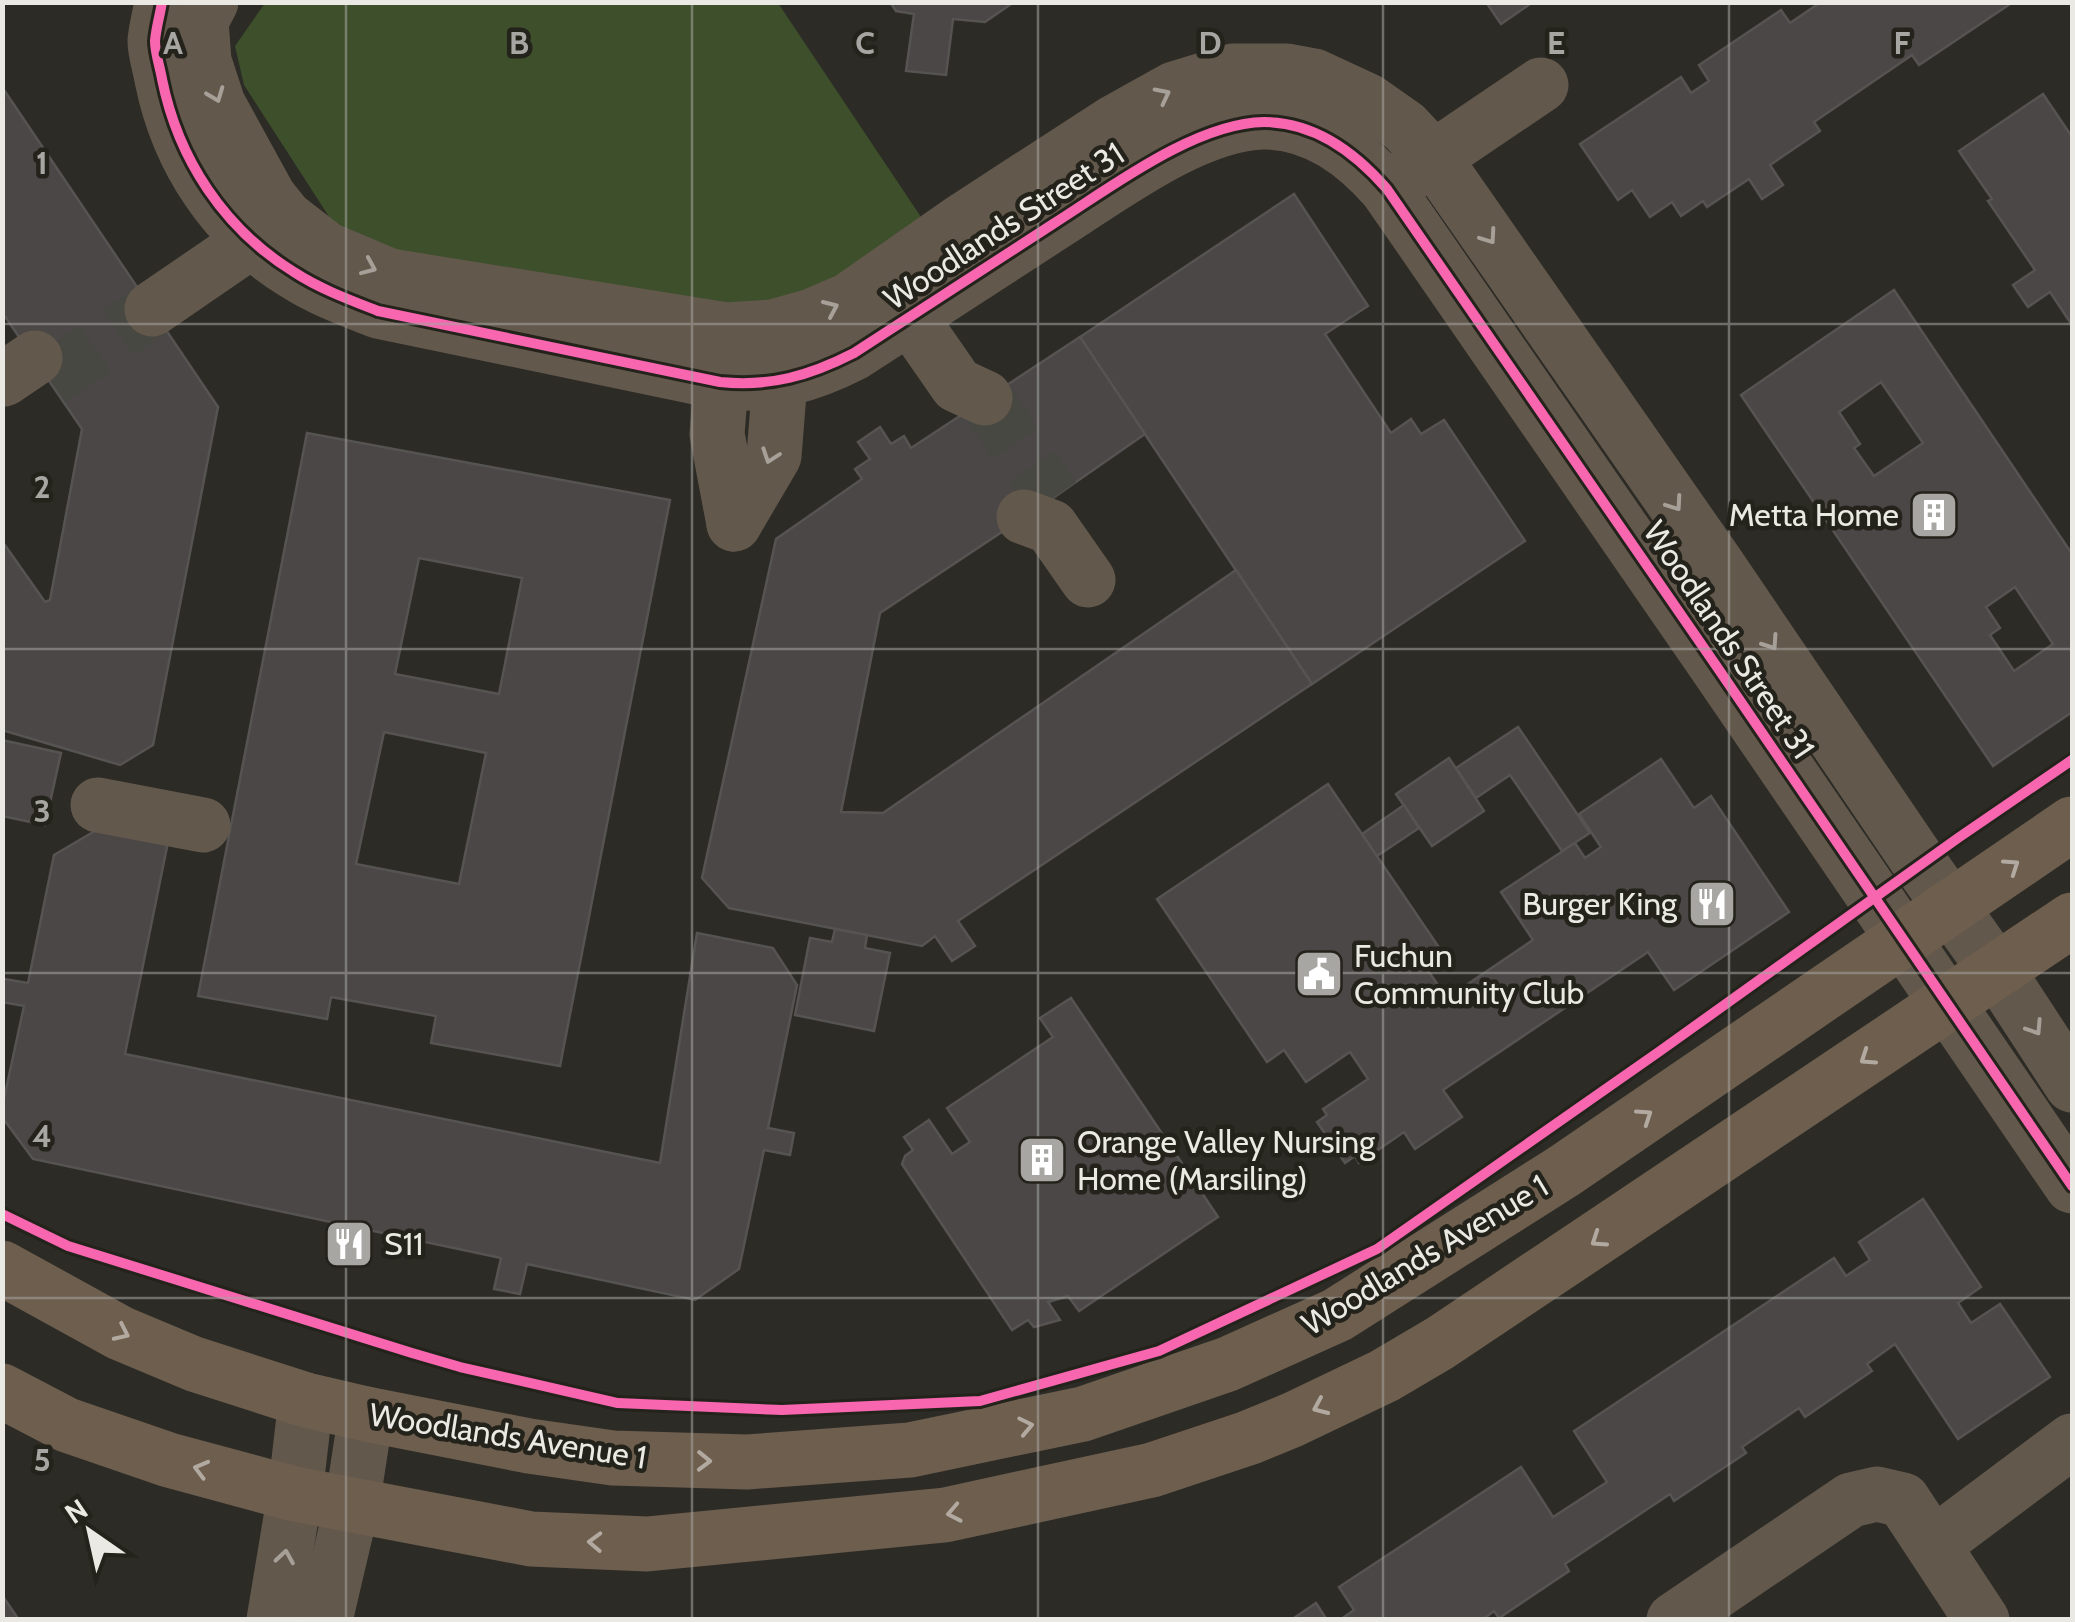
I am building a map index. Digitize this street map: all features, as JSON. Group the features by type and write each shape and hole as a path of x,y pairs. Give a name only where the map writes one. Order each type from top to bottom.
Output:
{"main road":[{"name":"Woodlands Avenue 1","path":"2,1268 120,1333 194,1364 306,1400 529,1446 613,1458 747,1462 910,1450 1083,1414 1228,1364 1337,1315 1564,1171 2072,824"},
{"path":"2,1390 67,1425 169,1460 295,1494 531,1539 647,1544 945,1515 1152,1470 1248,1438 1384,1376 1483,1317 2072,920"}],"street":[{"name":"Woodlands Street 31","path":"162,2 155,43 178,136 200,182 260,219"},
{"name":"Woodlands Street 31","path":"210,2 201,21 204,62 260,219 294,273 378,311 740,346 849,300 895,296 1152,162 1228,127 1260,122 1303,128 1327,138 1364,162 1387,188 2072,1186"},
{"name":"Woodlands Street 31","path":"740,346 750,385 822,370 854,353 895,296 1113,122 1174,88 1233,72 1287,71 1314,76 1368,102 1406,126 1434,157 2072,1085"},
{"path":"1387,188 1541,84"},
{"path":"145,298 260,219"},
{"path":"895,296 967,400"},
{"path":"740,346 717,434 734,524 774,456 780,380"},
{"path":"1043,514 1088,580"},
{"path":"98,805 203,825"},
{"path":"274,1620 306,1400"},
{"path":"326,1620 352,1505 366,1414"},
{"path":"1933,1545 2072,1440"},
{"path":"1674,1620 1851,1500 1877,1494 1903,1500 1982,1620"}],"green space":[{"path":"265,3 778,3 925,223 814,297 756,317 346,243 244,85 235,46"}],"building":[{"path":"890,2 1014,2 985,22 953,19 946,75 906,71 914,14 896,11"},
{"path":"1486,2 1533,2 1501,24"},
{"path":"1821,2 2013,2 1919,65 1912,55 1814,122 1820,131 1770,165 1783,185 1762,199 1749,179 1707,207 1703,201 1681,216 1672,202 1650,217 1632,190 1618,200 1580,144 1681,77 1691,93 1709,81 1699,65 1781,10 1790,23"},
{"path":"2,87 218,407 153,745 120,765 2,730 2,541 45,602 50,600 82,429 2,312"},
{"path":"2043,94 2072,137 2072,325 2050,292 2028,307 2013,285 2035,270 1959,151"},
{"path":"1294,194 1368,306 1325,334 1391,433 1411,419 1421,434 1444,420 1525,541 1312,684 1080,337"},
{"name":"Metta Home","path":"1894,290 2072,554 2072,712 1993,766 1741,395","holes":["1881,382 1923,443 1874,476 1854,448 1860,444 1839,412","2015,587 2053,644 2014,671 1990,635 2000,628 1986,607"]},
{"path":"1080,337 1145,434 880,613 841,812 883,813 1236,570 1312,684 958,921 975,946 952,961 935,936 922,946 729,908 702,878 776,539 862,479 855,469 870,459 858,442 880,427 891,444 904,436 911,448"},
{"path":"307,433 670,500 560,1066 431,1043 436,1016 331,997 327,1019 198,996","holes":["419,558 522,578 499,694 395,674","384,732 486,753 459,884 356,864"]},
{"path":"1518,727 1590,833 1562,851 1510,775 1476,798 1456,768"},
{"path":"2,740 61,753 45,825 2,816"},
{"path":"1449,758 1484,811 1432,846 1396,794"},
{"name":"Fuchun Community Club","path":"1661,759 1694,808 1711,796 1789,912 1674,990 1648,952 1443,1090 1462,1117 1415,1149 1404,1132 1359,1163 1355,1156 1345,1163 1317,1122 1327,1115 1323,1109 1368,1079 1350,1052 1306,1082 1284,1050 1267,1062 1157,899 1328,784 1438,946 1420,959 1447,998 1533,940 1501,892 1575,843 1585,858 1601,847 1579,814"},
{"path":"1404,805 1419,828 1377,856 1362,834"},
{"path":"100,828 168,842 125,1054 660,1163 697,933 773,948 797,985 768,1128 794,1133 790,1155 764,1150 739,1269 695,1300 527,1264 520,1294 494,1289 501,1258 33,1159 2,1117 24,1006 2,1002 4,979 28,983 54,855"},
{"path":"835,929 867,935 865,948 890,953 874,1031 795,1015 810,938 832,942"},
{"name":"Orange Valley Nursing Home (Marsiling)","path":"1071,998 1218,1217 1079,1311 1068,1296 1048,1302 1060,1320 1034,1327 1028,1320 1012,1330 902,1164 913,1150 904,1137 929,1120 952,1154 970,1142 947,1108 1053,1037 1040,1018"},
{"path":"1923,1199 1981,1287 1958,1303 1971,1323 2000,1304 2050,1377 1958,1439 1895,1344 1867,1364 1872,1371 1805,1417 1799,1408 1742,1447 1746,1453 1674,1501 1670,1494 1565,1564 1569,1571 1499,1618 1494,1611 1482,1620 1340,1620 1354,1610 1339,1587 1521,1467 1553,1517 1607,1482 1574,1431 1834,1258 1846,1276 1870,1260 1859,1242"},
{"path":"2,1595 19,1620 2,1620"},
{"path":"1316,1603 1327,1620 1291,1620"}],"tunnel":[{"path":"50,380 152,309"},
{"path":"985,398 1053,498"}],"cycle path":[{"path":"162,2 155,41 169,108 180,137 192,164 226,213 269,255 325,289 378,311 720,382 756,383 789,378 854,353 1127,176 1210,133 1237,125 1282,123 1332,142 1387,189 2072,1186"},
{"path":"2,1214 68,1246 412,1353 618,1403 782,1410 980,1401 1159,1351 1377,1249 2072,760"}],"place":[{"name":"Metta Home","path":"1934,515"},
{"name":"Burger King","path":"1712,904"},
{"name":"Fuchun Community Club","path":"1319,974"},
{"name":"Orange Valley Nursing Home (Marsiling)","path":"1042,1160"},
{"name":"S11","path":"349,1244"}]}
